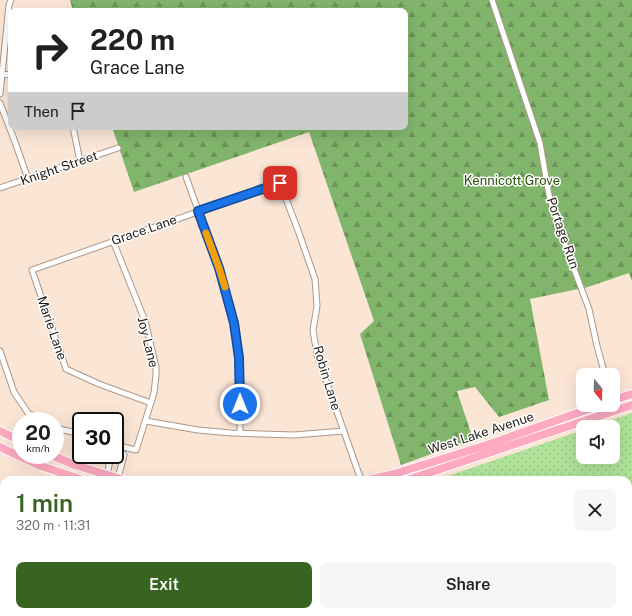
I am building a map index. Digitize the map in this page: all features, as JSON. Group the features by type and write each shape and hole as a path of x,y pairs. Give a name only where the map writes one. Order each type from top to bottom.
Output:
{"main road":[{"path":"620,398 632,394"},
{"name":"West Lake Avenue","path":"419,476 632,405"},
{"name":"West Lake Avenue","path":"385,476 490,444 580,412"},
{"path":"0,431 12,437"},
{"path":"0,447 38,465 70,476"},
{"path":"64,460 101,476"}],"street":[{"name":"Portage Run","path":"492,0 540,143 549,195 558,226 589,309 603,368"},
{"path":"0,94 8,22"},
{"path":"2,74 8,75"},
{"path":"0,103 8,124"},
{"path":"10,130 28,179"},
{"path":"74,130 80,161"},
{"name":"Knight Street","path":"0,188 118,148"},
{"path":"186,178 219,268 234,323 239,358 240,433"},
{"name":"Grace Lane","path":"32,270 280,183"},
{"name":"Robin Lane","path":"280,183 315,279 317,306 313,330 317,355 360,476"},
{"name":"Joy Lane","path":"113,241 145,321 156,367 154,393 136,450 124,448"},
{"name":"Marie Lane","path":"32,270 66,368 99,384 151,403"},
{"path":"0,351 14,392 27,412"},
{"path":"146,421 198,430 240,433 294,434 344,431"},
{"path":"106,476 109,464"},
{"path":"120,476 122,464"}],"shaded area":[{"path":"632,413 632,476 448,476 576,432 576,464 620,464 620,420 612,420"}],"green space":[{"name":"Kennicott Grove","path":"70,0 632,0 632,281 629,273 588,287 530,299 549,400 499,417 475,387 457,391 473,439 401,465 360,334 374,321 309,132 134,192 113,130 408,130 408,8 72,8"},
{"path":"632,413 632,476 448,476 576,432 576,464 620,464 620,420 612,420"}],"slow traffic":[{"path":"206,233 225,287"}],"route":[{"path":"240,404 239,358 234,323 219,268 198,211 280,183"}]}
